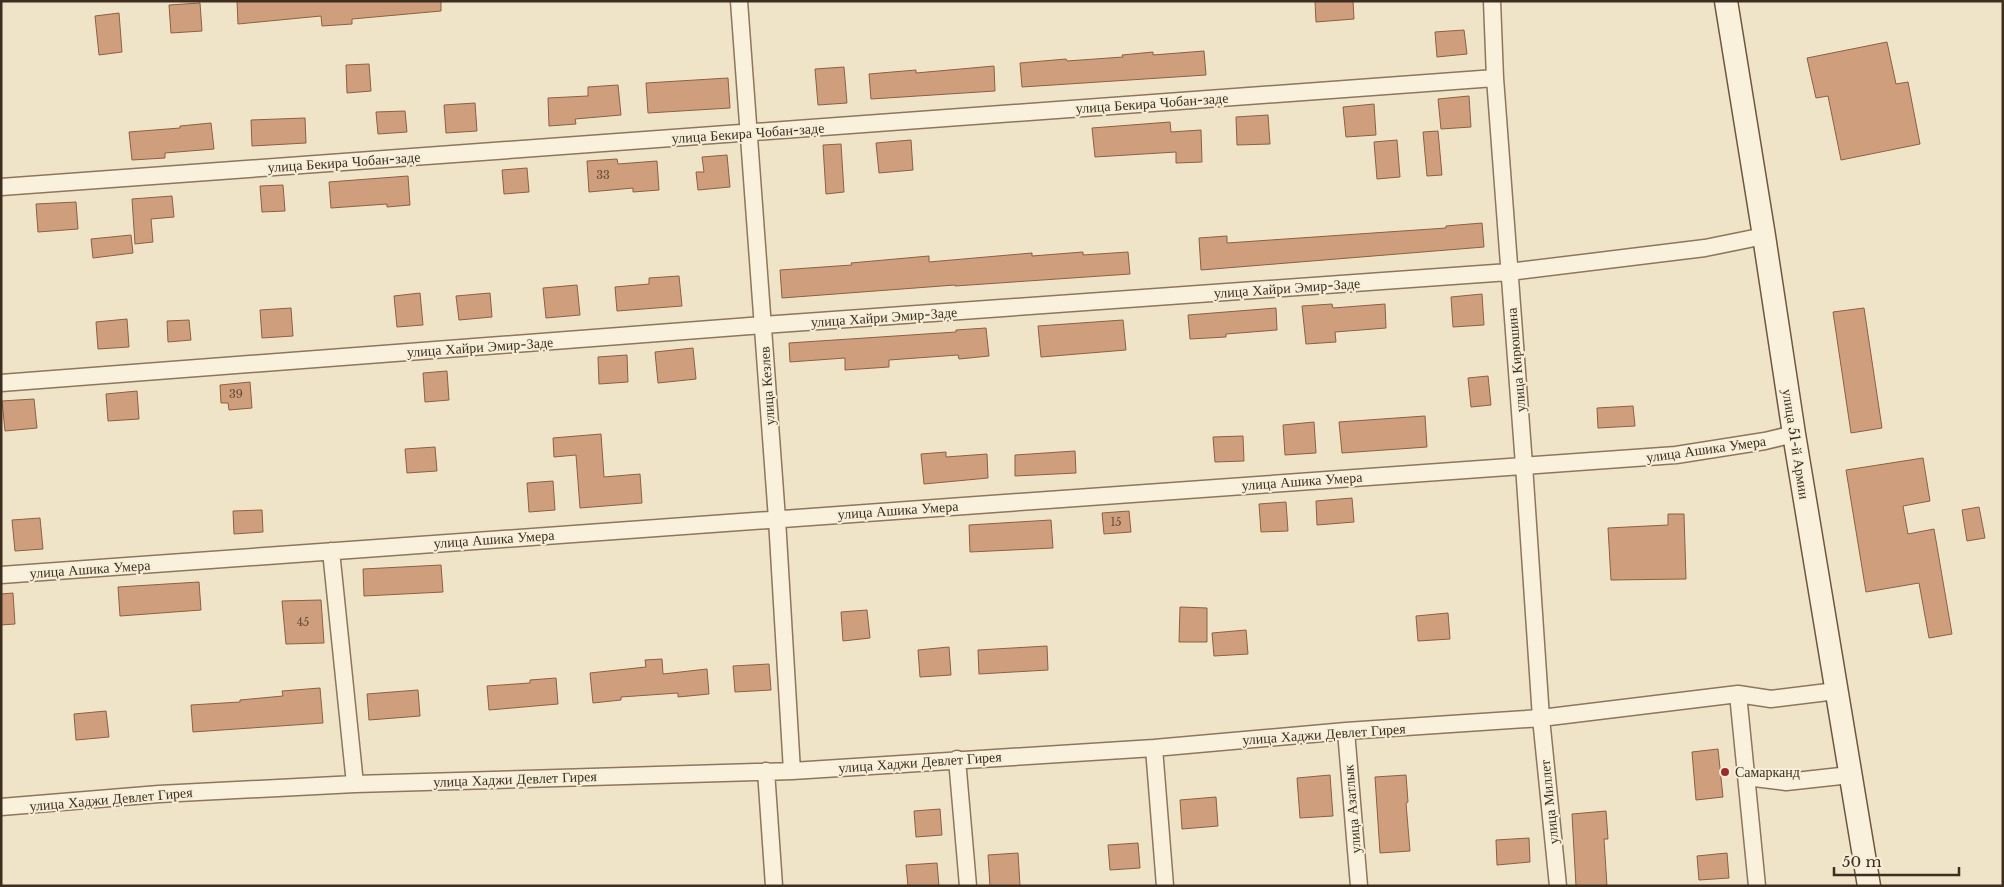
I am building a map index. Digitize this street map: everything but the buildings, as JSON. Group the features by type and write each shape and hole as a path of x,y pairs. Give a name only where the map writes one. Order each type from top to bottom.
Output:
{"main road":[{"name":"улица 51-й Армии","path":"1726,1 1794,434 1869,886"}],"street":[{"name":"улица Кезлев","path":"739,1 777,519 792,771"},
{"name":"улица Кирюшина","path":"1492,1 1495,78 1541,718"},
{"name":"улица Бекира Чобан-заде","path":"1,187 1495,78"},
{"name":"улица Хайри Эмир-Заде","path":"1,383 763,325 1509,272 1704,248 1764,236"},
{"name":"улица Ашика Умера","path":"1,575 1676,455 1764,442 1794,434"},
{"path":"331,551 355,784"},
{"name":"улица Хаджи Девлет Гирея","path":"1,807 159,794 355,784 792,771 957,759 1154,748 1346,731 1541,718 1738,694 1771,699 1836,691"},
{"path":"1738,694 1756,886"},
{"name":"улица Миллет","path":"1541,718 1558,886"},
{"name":"улица Азатлык","path":"1346,731 1359,886"},
{"path":"1154,748 1165,886"},
{"path":"957,759 968,886"},
{"path":"766,771 774,886"},
{"path":"1746,778 1786,782 1850,775"}],"place":[{"name":"Самарканд","path":"1725,772"}]}
